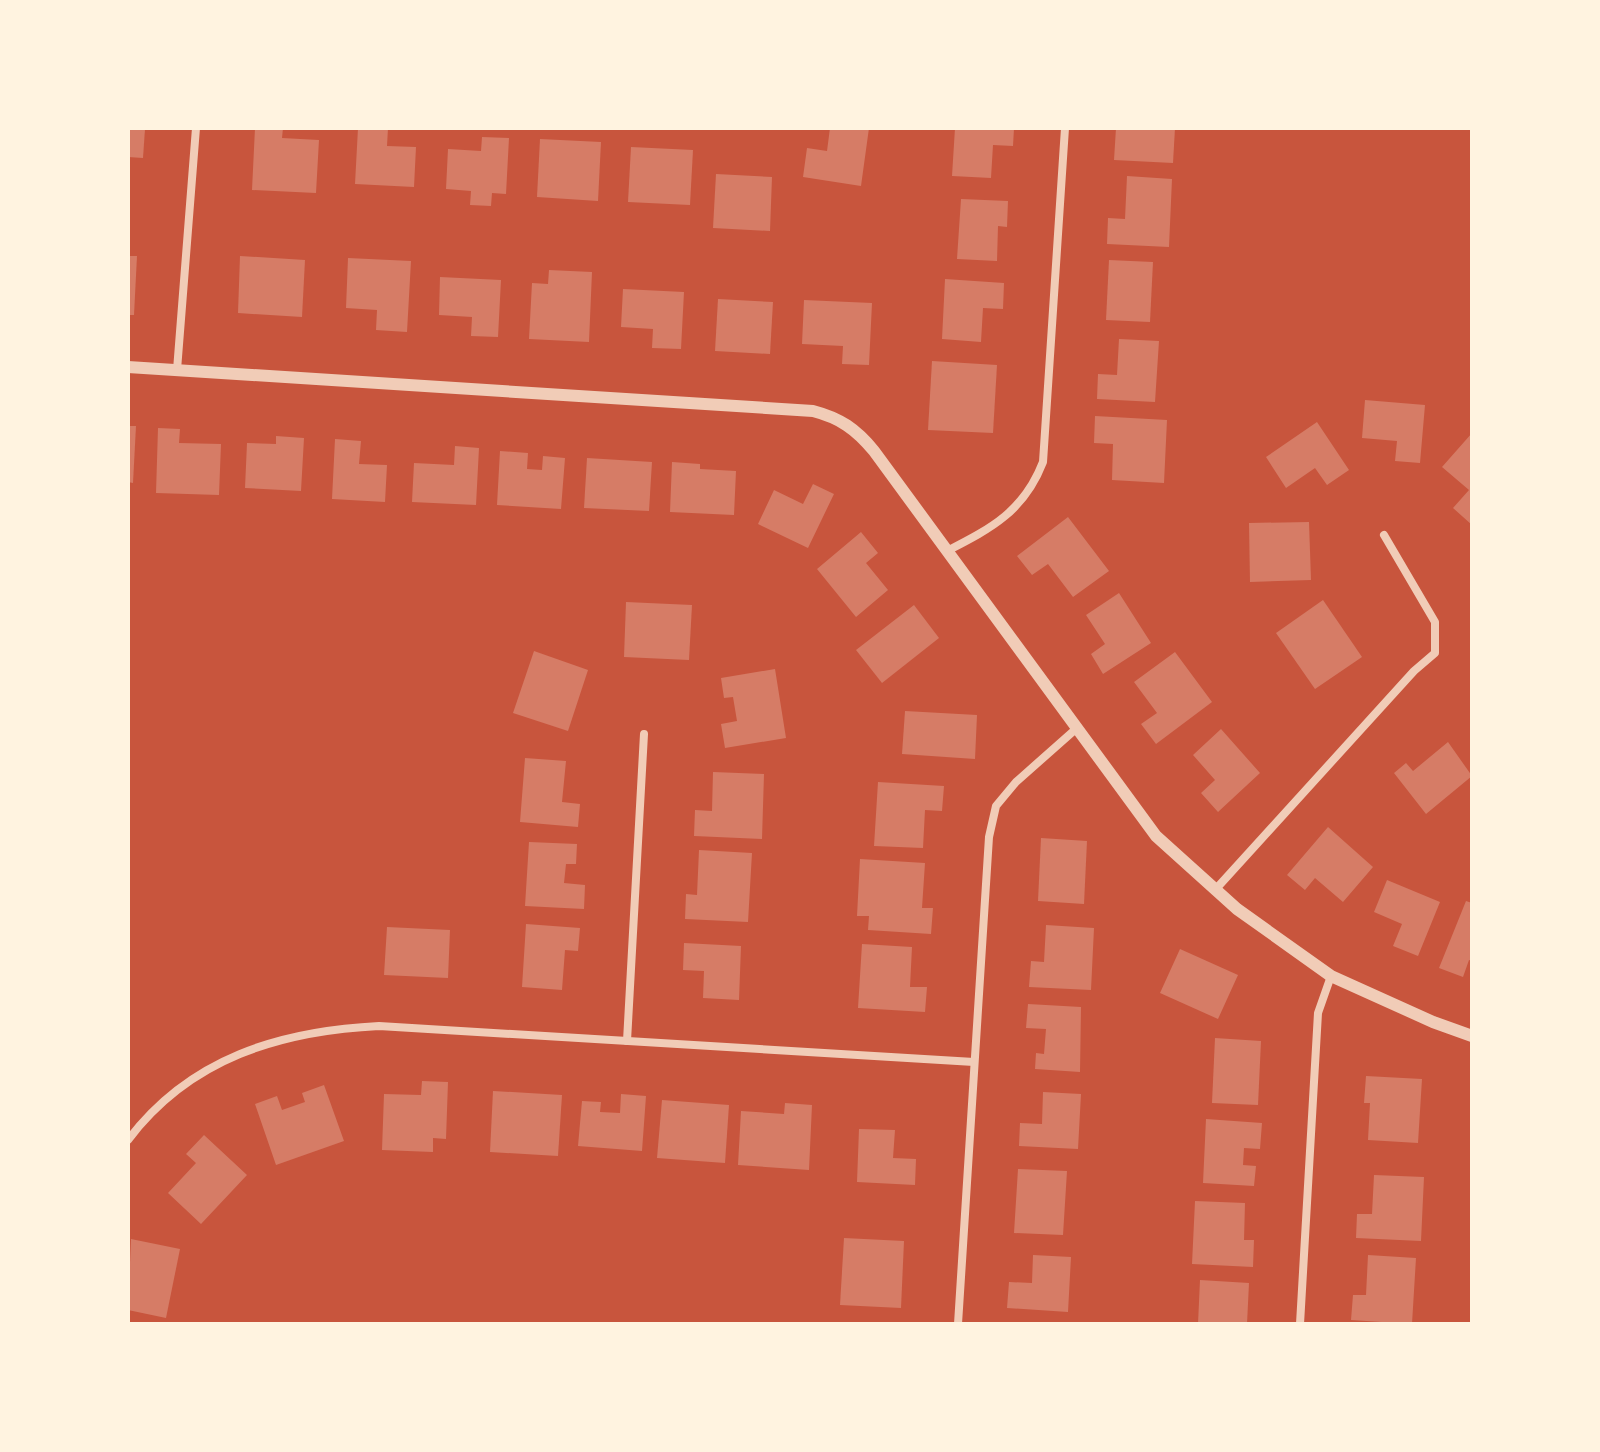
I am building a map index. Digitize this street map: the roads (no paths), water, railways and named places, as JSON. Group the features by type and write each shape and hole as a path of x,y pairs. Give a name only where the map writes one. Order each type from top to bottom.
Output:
{"street":[{"path":"177,370 196,128"},
{"path":"947,551 986,531 1023,502 1043,462 1065,128"},
{"path":"128,367 813,411 834,416 856,430 874,451 1156,836 1215,890 1331,976 1472,1036"},
{"path":"1215,890 1414,671 1435,653 1435,622 1384,535"},
{"path":"958,1324 985,877 996,806 1016,782 1077,728"},
{"path":"627,1041 644,734"},
{"path":"1300,1324 1318,1013 1331,976"},
{"path":"128,1140 163,1103 193,1078 228,1058 290,1036 331,1028 379,1026 974,1062"}]}
